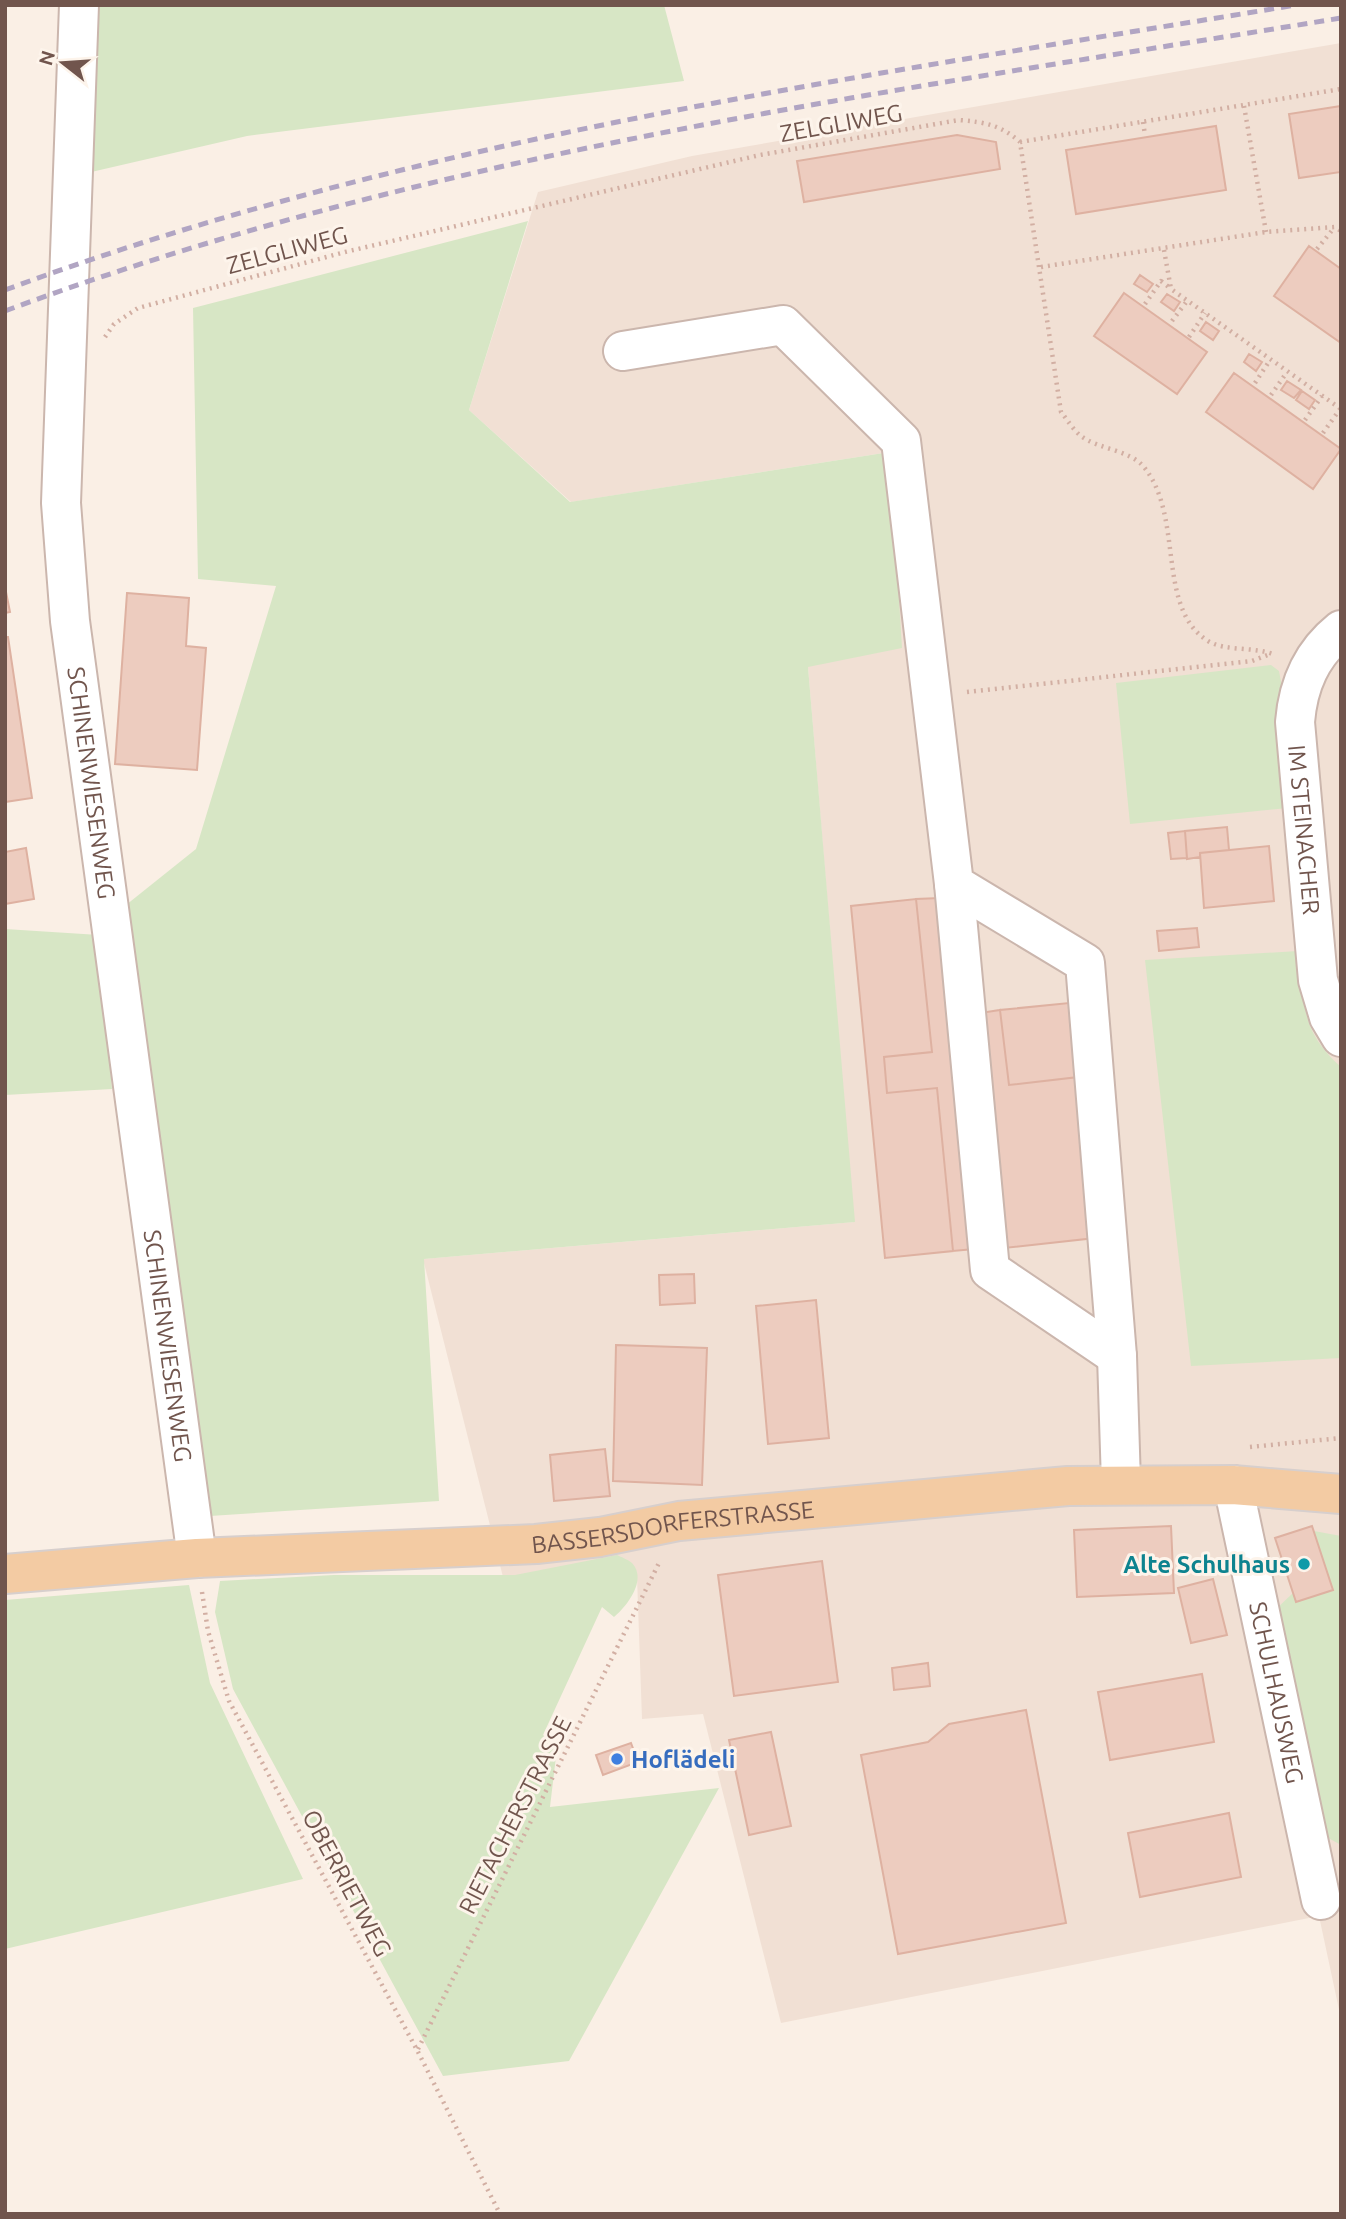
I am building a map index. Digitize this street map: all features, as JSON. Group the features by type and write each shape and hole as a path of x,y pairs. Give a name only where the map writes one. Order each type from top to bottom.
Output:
{"main road":[{"name":"BASSERSDORFERSTRASSE","path":"5,1574 197,1558 536,1544 600,1537 679,1521 1121,1483 1233,1485 1341,1494"}],"street":[{"name":"SCHINENWIESENWEG","path":"79,5 61,503 69,608 197,1558"},
{"path":"623,351 783,325 901,440 954,884 990,1270 1117,1356"},
{"name":"IM STEINACHER","path":"1341,631 1317,653 1300,688 1296,706 1296,741 1327,921 1322,998 1341,1037"},
{"path":"954,884 1084,963 1117,1356 1121,1483"},
{"name":"SCHULHAUSWEG","path":"1233,1485 1321,1900"}],"path":[{"path":"1237,647 1212,643 1193,630 1181,608 1164,501 1142,465 1081,436 1060,412 1041,267 1020,142 1341,89"},
{"path":"1244,106 1266,232"},
{"name":"ZELGLIWEG","path":"99,345 114,324 138,307 345,252 747,158 959,120 984,122 1005,129 1020,142"},
{"path":"1143,122 1145,135"},
{"path":"1317,249 1335,227"},
{"path":"1041,267 1164,250 1266,232 1335,227 1341,231"},
{"path":"1164,250 1171,289"},
{"path":"1144,304 1161,281 1341,409 1323,433"},
{"path":"1172,321 1187,301"},
{"path":"1189,337 1205,313"},
{"path":"1255,383 1270,360"},
{"path":"1271,395 1287,372"},
{"path":"1305,421 1322,396"},
{"path":"931,695 1252,661 1270,653"},
{"name":"OBERRIETWEG","path":"197,1558 208,1631 229,1701 417,2050 500,2214"},
{"name":"RIETACHERSTRASSE","path":"417,2050 643,1597"}],"shaded area":[{"path":"1341,43 1341,2019 1319,1916 781,2023 703,1714 642,1719 637,1577 505,1585 423,1259 854,1222 808,667 890,452 571,502 469,410 538,192 692,156"}],"green space":[{"path":"94,5 664,5 684,81 247,136 87,173"},
{"path":"528,221 469,410 570,502 890,452 902,648 808,667 855,1222 424,1259 439,1501 210,1516 126,905 196,849 276,586 198,579 193,308"},
{"path":"1271,665 1279,671 1282,687 1288,808 1130,824 1116,683"},
{"path":"5,929 99,935 112,1089 5,1095"},
{"path":"1298,951 1306,1015 1318,1040 1341,1067 1341,1358 1191,1366 1145,960"},
{"path":"1314,1531 1341,1536 1341,1845 1321,1834 1275,1610 1293,1593 1296,1602 1332,1590"},
{"path":"617,1555 632,1563 638,1577 636,1585 629,1600 614,1617 602,1607 543,1735 557,1748 550,1807 719,1788 569,2061 443,2076 233,1689 215,1612 220,1581 334,1575 515,1575"},
{"path":"189,1585 210,1683 303,1879 5,1949 5,1600"}],"building":[{"path":"1341,106 1341,172 1299,178 1289,114"},
{"path":"1216,126 1226,190 1076,214 1066,150"},
{"path":"957,135 996,142 1000,169 804,202 797,161"},
{"path":"1309,246 1341,269 1341,343 1274,296"},
{"path":"1140,275 1153,284 1147,292 1134,284"},
{"path":"1124,293 1207,352 1177,394 1094,336"},
{"path":"1167,294 1180,302 1174,311 1161,302"},
{"path":"1206,322 1219,331 1213,340 1200,331"},
{"path":"1249,354 1262,362 1256,371 1244,362"},
{"path":"1234,373 1341,449 1313,489 1206,412"},
{"path":"1287,381 1301,390 1294,398 1281,390"},
{"path":"1302,391 1315,400 1309,409 1296,400"},
{"path":"5,587 10,612 5,613"},
{"path":"127,593 189,598 186,646 206,648 197,770 115,764"},
{"path":"5,637 8,637 32,798 5,802"},
{"path":"1227,827 1229,850 1200,853 1200,857 1187,859 1185,831"},
{"path":"1185,831 1187,858 1171,859 1168,833"},
{"path":"1269,846 1274,901 1204,908 1200,853"},
{"path":"26,848 34,899 5,904 5,852"},
{"path":"940,898 974,1249 953,1251 937,1088 887,1093 884,1057 932,1052 916,899"},
{"path":"916,899 932,1052 884,1057 887,1093 937,1088 953,1251 885,1258 851,906"},
{"path":"1197,928 1199,947 1159,951 1157,931"},
{"path":"1069,1003 1078,1077 1009,1085 1000,1010"},
{"path":"1000,1010 1009,1085 1078,1077 1095,1238 1004,1248 980,1013"},
{"path":"694,1274 695,1303 660,1305 659,1275"},
{"path":"816,1300 829,1438 768,1444 756,1306"},
{"path":"616,1345 707,1348 702,1485 613,1481"},
{"path":"605,1449 610,1496 554,1501 550,1455"},
{"path":"1171,1526 1174,1593 1077,1597 1074,1530"},
{"name":"Alte Schulhaus","path":"1312,1526 1333,1590 1296,1602 1275,1538"},
{"path":"822,1561 838,1682 734,1696 718,1575"},
{"path":"1213,1579 1227,1635 1191,1643 1178,1588"},
{"path":"928,1663 930,1686 894,1690 892,1668"},
{"path":"1202,1674 1214,1742 1110,1760 1098,1692"},
{"path":"1026,1710 1066,1923 898,1954 861,1755 928,1742 949,1724"},
{"path":"771,1732 791,1826 749,1835 729,1740"},
{"name":"Hoflädeli","path":"631,1743 638,1762 603,1775 596,1755"},
{"path":"1229,1813 1241,1877 1140,1897 1128,1833"}],"railway":[{"path":"5,290 162,236 321,191 482,151 806,86 1296,5"},
{"path":"5,311 167,256 331,208 498,167 665,132 834,101 1341,18"}],"place":[{"name":"Alte Schulhaus","path":"1304,1564"},
{"name":"Hoflädeli","path":"617,1759"}]}
